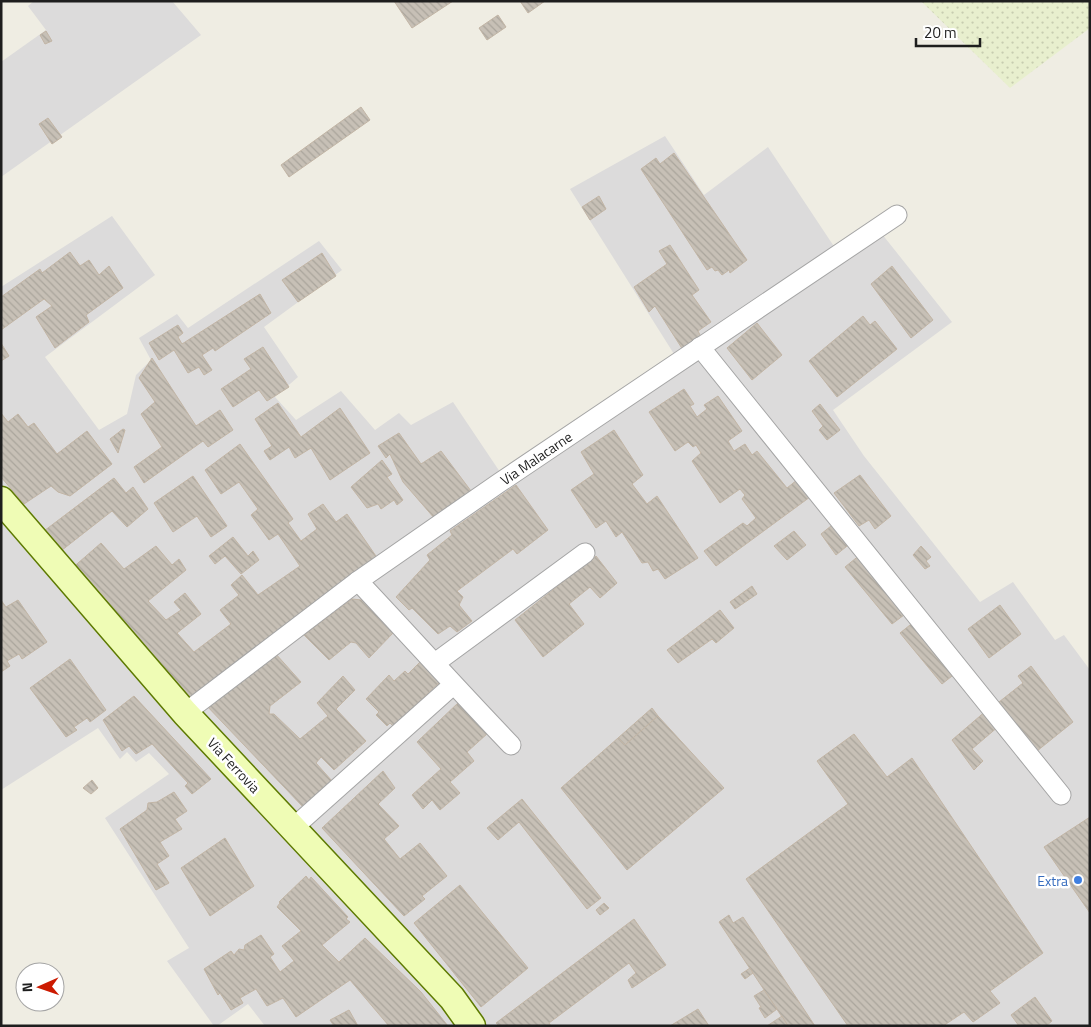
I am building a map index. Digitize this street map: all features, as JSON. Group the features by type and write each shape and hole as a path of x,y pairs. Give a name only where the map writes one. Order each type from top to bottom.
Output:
{"main road":[{"name":"Via Ferrovia","path":"5,509 185,712 452,998 472,1026"}],"street":[{"name":"Via Malacarne","path":"185,712 358,581 897,215"},
{"path":"700,347 1061,795"},
{"path":"435,662 585,552"},
{"path":"358,581 511,745"},
{"path":"293,828 454,685"}],"shaded area":[{"path":"34,1 172,1 201,35 1,177 1,62 46,30 28,6"},
{"path":"665,136 704,195 768,147 835,248 874,224 952,322 833,410 864,456 980,602 1013,582 1055,640 1064,635 1090,670 1090,1026 265,1026 248,1004 217,1026 214,1026 167,961 189,948 105,818 169,774 149,753 136,762 127,752 120,759 98,728 1,790 1,287 112,216 155,275 45,357 99,430 127,414 136,375 151,360 139,338 177,314 188,328 319,241 342,270 264,327 298,377 275,397 296,420 341,391 375,430 399,413 411,425 453,402 500,472 674,354 570,189"}],"green space":[{"path":"921,1 1090,1 1090,28 1010,88"}],"building":[{"path":"394,1 453,1 412,28"},
{"path":"520,1 545,1 528,13"},
{"path":"498,15 506,27 487,40 479,28"},
{"path":"46,31 52,41 45,44 40,35"},
{"path":"361,107 370,120 289,177 281,165"},
{"path":"48,118 62,137 52,144 39,124"},
{"path":"674,153 747,260 730,273 729,270 722,275 712,267 707,270 641,169 656,158 660,164"},
{"path":"599,196 606,209 590,220 582,207"},
{"path":"670,245 699,290 692,295 711,322 698,331 701,337 683,350 655,306 649,312 634,287 667,264 659,251"},
{"path":"70,252 80,266 89,260 99,275 109,266 123,288 86,315 89,322 55,348 36,317 52,306 44,299 1,330 1,297 40,269 42,273"},
{"path":"322,253 336,276 298,302 282,280"},
{"path":"892,266 933,320 911,338 871,284"},
{"path":"260,294 271,313 215,351 213,348 202,355 212,370 204,375 199,367 188,373 174,350 159,360 149,343 178,325 183,333 178,337 182,344"},
{"path":"863,316 870,325 875,321 897,349 837,397 809,361"},
{"path":"757,323 782,355 752,380 727,348"},
{"path":"1,343 9,356 1,361"},
{"path":"263,347 289,387 267,401 259,390 233,407 221,389 251,369 244,359"},
{"path":"152,358 196,426 220,410 233,430 208,447 203,441 144,483 134,467 162,447 141,414 155,402 139,378"},
{"path":"684,389 694,404 690,406 697,417 707,409 704,405 718,396 742,431 728,441 734,451 745,444 752,455 757,451 787,488 797,480 810,497 716,566 704,551 743,523 747,526 756,518 742,499 745,495 740,489 720,503 692,461 701,453 696,445 693,447 688,442 675,451 649,412"},
{"path":"278,403 301,437 340,408 370,453 330,480 311,448 295,458 289,447 270,460 264,451 272,446 255,419"},
{"path":"820,404 840,430 827,440 819,430 823,426 812,411"},
{"path":"1,413 8,422 18,414 28,427 34,423 57,454 87,431 112,464 70,496 58,492 51,486 24,504 1,477"},
{"path":"123,429 125,430 118,453 110,439"},
{"path":"614,430 643,475 632,484 647,504 657,496 698,558 665,579 658,569 653,571 648,562 642,563 622,532 616,537 606,521 596,528 571,490 594,474 581,452"},
{"path":"399,433 421,464 441,451 471,491 435,519 403,482 390,454 386,458 378,446"},
{"path":"240,444 293,519 288,523 301,541 317,529 308,514 323,504 336,522 347,514 378,559 187,699 70,570 101,543 124,569 156,546 172,565 179,559 186,570 148,601 166,620 181,610 174,602 185,593 201,614 177,633 194,652 231,624 220,610 239,595 231,585 242,575 258,595 300,566 278,534 269,540 251,515 258,509 239,482 221,494 205,470"},
{"path":"382,460 392,474 387,477 403,500 397,505 394,500 381,509 378,504 367,508 351,487"},
{"path":"860,475 891,516 875,529 869,520 859,526 834,493"},
{"path":"193,476 227,526 211,537 197,516 173,532 154,503"},
{"path":"114,478 126,493 133,487 148,509 127,527 112,511 57,554 40,534"},
{"path":"516,485 548,530 517,554 513,549 457,591 463,597 459,605 472,621 457,632 450,626 438,634 412,608 409,610 396,597 430,560 427,555 452,535 450,531"},
{"path":"836,522 852,542 836,555 821,534"},
{"path":"794,531 806,545 787,560 774,546"},
{"path":"233,537 248,556 253,551 259,560 241,574 225,556 215,564 209,556"},
{"path":"921,546 931,557 926,561 930,566 925,569 913,555"},
{"path":"861,554 908,612 892,624 845,567"},
{"path":"596,556 617,583 600,598 590,587 569,604 584,624 543,657 515,620"},
{"path":"752,586 757,594 735,609 730,602"},
{"path":"352,599 362,600 393,633 369,658 356,643 351,642 329,660 304,635"},
{"path":"1,600 6,607 18,600 47,642 22,659 19,654 7,661 10,666 1,672"},
{"path":"1000,605 1021,634 989,658 968,629"},
{"path":"720,610 734,628 716,643 712,639 678,663 667,650"},
{"path":"915,621 957,672 942,684 900,633"},
{"path":"275,653 301,682 270,706 269,714 274,714 300,739 328,716 317,703 343,676 355,690 336,709 366,741 334,770 321,757 316,763 332,781 304,808 205,704"},
{"path":"70,659 106,710 90,722 87,718 74,727 77,730 66,737 30,688"},
{"path":"422,660 441,681 393,726 390,723 387,726 376,715 379,712 366,699 389,675 394,681 405,671 408,674"},
{"path":"1031,666 1073,722 1037,751 999,702 1023,683 1018,676"},
{"path":"134,696 211,779 192,794 185,786 188,783 152,744 136,754 129,746 122,751 103,720"},
{"path":"459,702 488,733 467,752 474,761 450,782 460,793 440,810 432,800 423,809 412,795 441,769 417,742"},
{"path":"652,708 658,716 625,745 618,738"},
{"path":"987,710 999,726 972,749 983,761 974,770 952,740"},
{"path":"658,716 724,788 627,870 561,788 618,738 625,745"},
{"path":"854,734 887,777 912,758 1043,953 990,991 1000,1003 973,1022 964,1012 943,1026 848,1026 746,879 848,804 817,761"},
{"path":"383,771 395,788 378,804 399,826 384,839 400,859 420,843 447,876 422,896 425,899 404,916 322,828"},
{"path":"92,780 98,788 91,794 83,788"},
{"path":"174,792 187,811 175,819 182,829 160,842 169,856 157,864 169,883 156,890 120,829 147,810 148,803 157,802"},
{"path":"522,799 601,898 587,909 519,822 498,840 487,828"},
{"name":"Extra","path":"1090,817 1090,913 1044,847"},
{"path":"225,838 254,886 210,916 181,868"},
{"path":"306,876 309,880 311,877 348,917 346,919 350,922 322,945 339,962 365,938 421,992 448,1026 389,1026 350,980 296,1017 283,998 267,1006 256,989 240,998 243,1003 231,1010 220,993 218,995 204,969 231,951 234,955 239,949 244,950 245,945 261,935 274,954 270,957 280,972 294,961 282,946 301,931 277,907 279,902"},
{"path":"460,885 528,968 481,1007 414,923"},
{"path":"604,903 609,908 600,915 596,910"},
{"path":"729,915 733,923 743,917 815,1026 788,1026 719,922"},
{"path":"634,919 666,965 632,988 628,980 636,973 629,963 549,1023 551,1026 499,1026 496,1023"},
{"path":"750,968 753,973 745,979 741,974"},
{"path":"764,990 777,1009 765,1018 754,996"},
{"path":"1035,997 1052,1021 1046,1026 1019,1026 1011,1015"},
{"path":"698,1009 709,1026 670,1026"},
{"path":"349,1010 358,1026 334,1026 330,1020"},
{"path":"782,1016 788,1026 767,1026"}],"place":[{"name":"Extra","path":"1078,880"}]}
